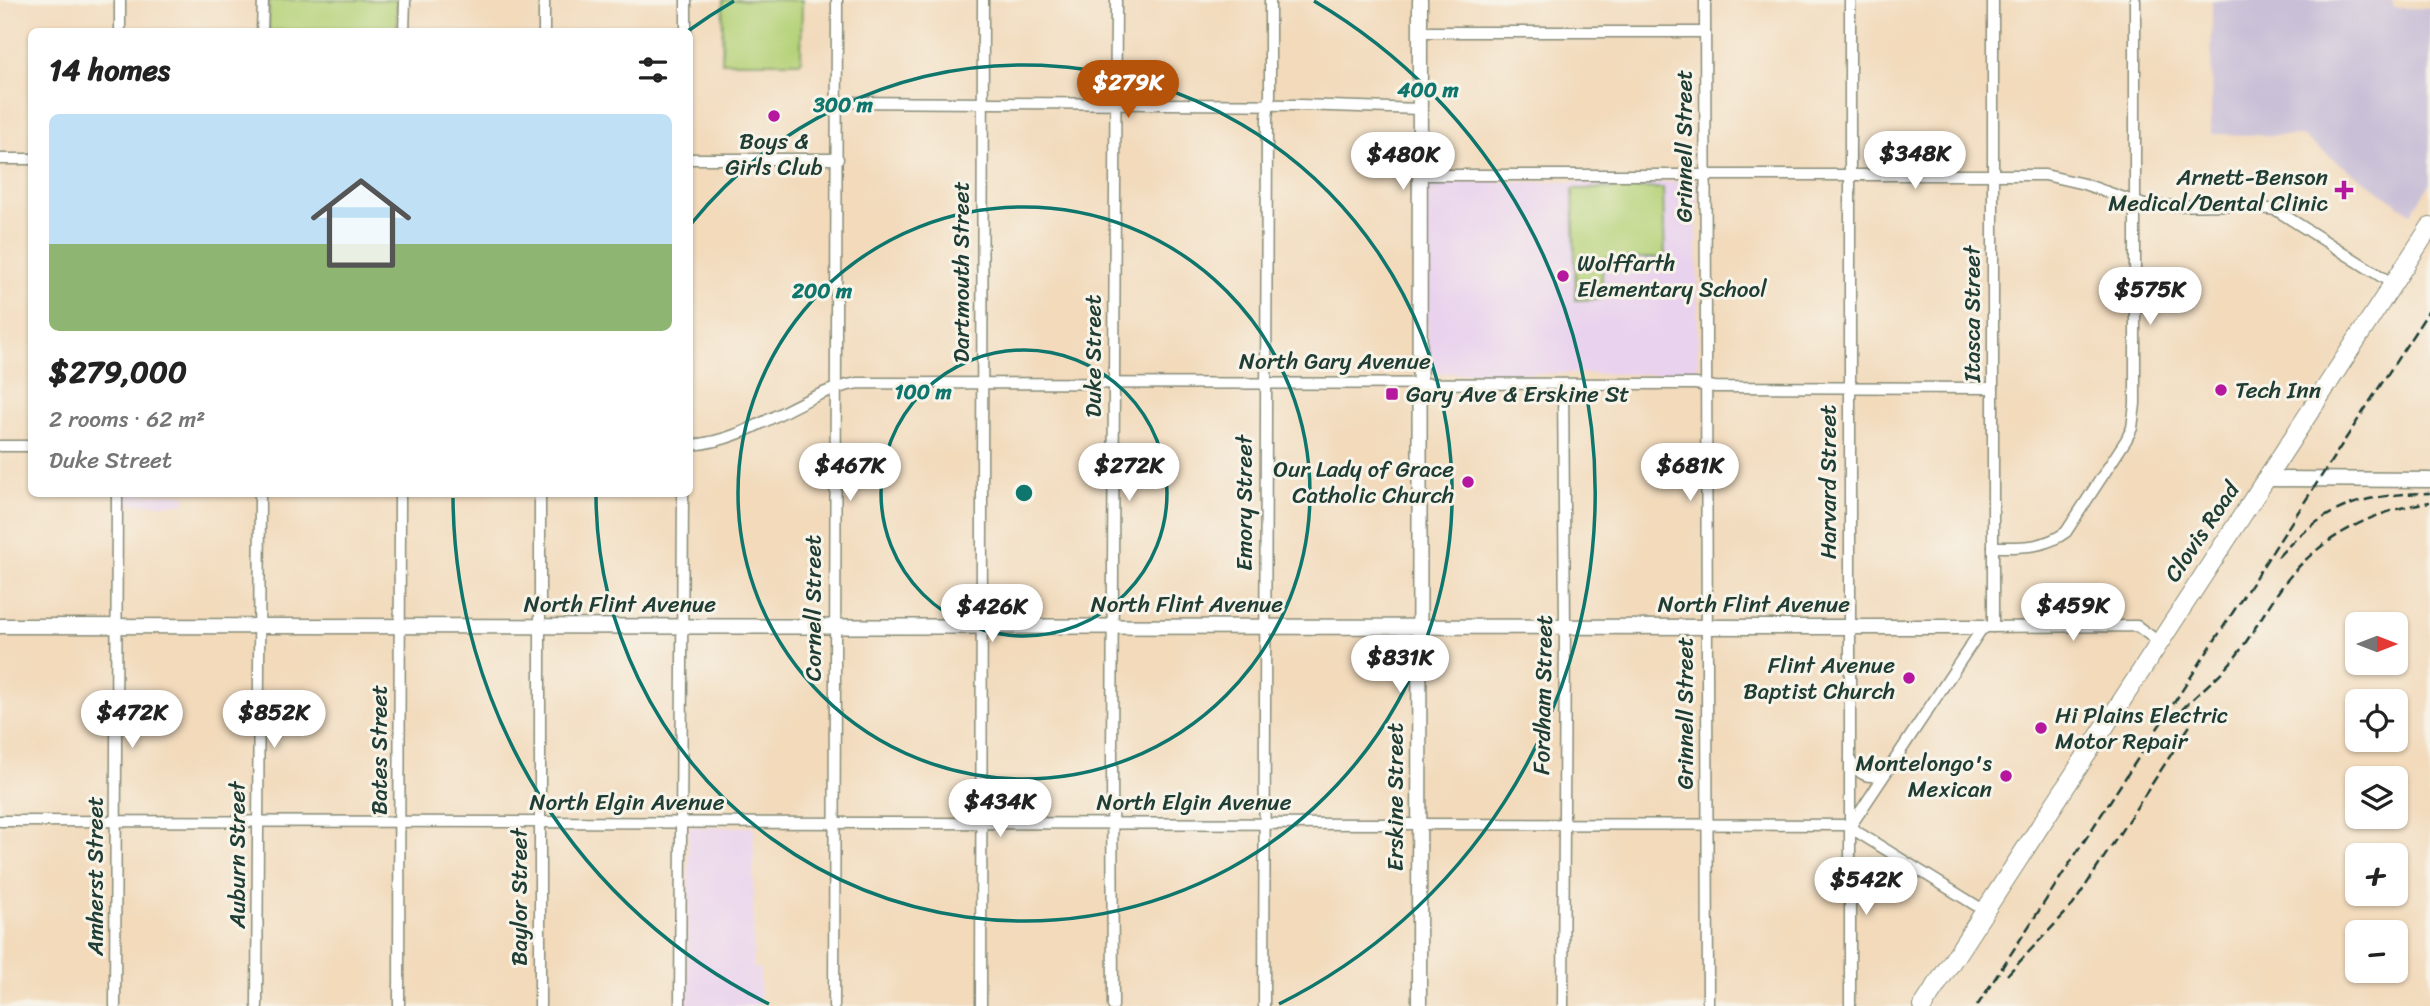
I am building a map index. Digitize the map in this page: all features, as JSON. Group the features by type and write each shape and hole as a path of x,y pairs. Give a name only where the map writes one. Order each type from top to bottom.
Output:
{"highway":[{"name":"Clovis Road","path":"1923,1006 2430,227"}],"street":[{"path":"120,0 120,28"},
{"path":"262,28 263,0"},
{"path":"404,28 405,0"},
{"path":"544,0 544,28"},
{"path":"686,0 686,28"},
{"name":"Cornell Street","path":"834,1006 837,0"},
{"name":"Dartmouth Street","path":"981,1006 983,0"},
{"name":"Duke Street","path":"1113,1006 1116,0"},
{"name":"Emory Street","path":"1264,1006 1265,383 1270,0"},
{"name":"Erskine Street","path":"1419,1006 1420,0"},
{"name":"Grinnell Street","path":"1705,0 1708,1006"},
{"name":"Harvard Street","path":"1850,0 1850,1006"},
{"name":"Itasca Street","path":"1988,627 1993,547 1993,0"},
{"path":"1993,547 2041,546 2066,532 2132,428 2135,404 2135,0"},
{"path":"1420,32 1705,32"},
{"path":"837,102 1268,105 1420,109"},
{"path":"0,159 28,159"},
{"path":"693,159 838,159"},
{"path":"1420,175 2045,175 2063,178 2147,206 2239,205 2276,210 2393,284"},
{"name":"North Gary Avenue","path":"693,445 722,440 743,433 813,396 858,383 1563,384 1993,388"},
{"name":"Fordham Street","path":"1563,384 1563,1006"},
{"path":"0,446 28,446"},
{"path":"2266,480 2430,480"},
{"name":"Amherst Street","path":"115,1006 117,497"},
{"name":"Auburn Street","path":"257,1006 260,497"},
{"name":"Bates Street","path":"399,1006 400,497"},
{"name":"Baylor Street","path":"540,497 540,1006"},
{"path":"680,1006 682,497"},
{"name":"North Flint Avenue","path":"0,626 2137,626 2158,642"},
{"path":"1985,911 1850,827 1988,627"},
{"path":"1850,761 1857,771 1868,776 1885,773"},
{"name":"North Elgin Avenue","path":"0,821 1707,823 1850,827"}],"shaded area":[{"path":"2212,0 2392,0 2393,8 2430,8 2430,184 2411,213 2301,136 2211,134"},
{"name":"Wolffarth Elementary School","path":"1431,182 1697,182 1698,372 1429,373 1427,185"},
{"path":"123,497 185,497 185,504 123,504"},
{"path":"689,827 754,827 753,968 760,969 760,1006 687,1006"}],"green space":[{"path":"269,0 397,0 397,28 269,28"},
{"path":"723,0 802,0 801,62 722,62"},
{"path":"1663,188 1665,258 1603,258 1601,299 1576,300 1573,189"}],"railway":[{"path":"1977,1006 2430,309"},
{"path":"2278,557 2312,526 2346,506 2384,496 2430,493"},
{"path":"2172,721 2232,661 2281,588 2311,555 2346,530 2366,520 2408,506 2430,502"},
{"path":"2007,975 2073,905 2191,724"}],"place":[{"name":"Boys & Girls Club","path":"774,116"},
{"name":"Arnett-Benson Medical/Dental Clinic","path":"2344,190"},
{"name":"Wolffarth Elementary School","path":"1563,276"},
{"name":"Tech Inn","path":"2221,390"},
{"name":"Gary Ave & Erskine St","path":"1392,394"},
{"name":"Our Lady of Grace Catholic Church","path":"1468,482"},
{"name":"Flint Avenue Baptist Church","path":"1909,678"},
{"name":"Hi Plains Electric Motor Repair","path":"2041,728"},
{"name":"Montelongo's Mexican","path":"2006,776"}]}
